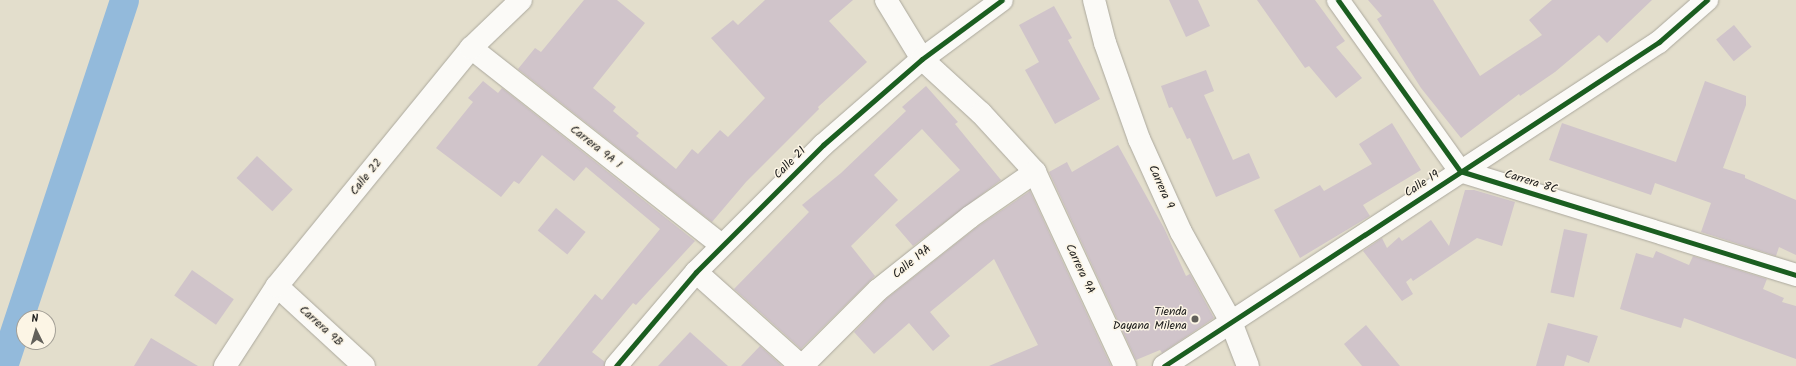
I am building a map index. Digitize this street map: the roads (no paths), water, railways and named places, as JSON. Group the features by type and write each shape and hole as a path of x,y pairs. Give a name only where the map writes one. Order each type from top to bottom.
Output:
{"street":[{"name":"Calle 22","path":"224,366 277,286 471,48 521,0"},
{"path":"886,0 922,59"},
{"name":"Calle 21","path":"616,366 696,272 823,145 922,59 1002,0"},
{"name":"Carrera 9","path":"1094,0 1105,43 1139,139 1181,232 1231,322 1248,366"},
{"path":"1338,0 1460,171"},
{"name":"Calle 19","path":"1164,366 1659,42 1707,0"},
{"name":"Carrera 9A 1","path":"471,48 721,246"},
{"name":"Carrera 9A","path":"922,59 980,113 1035,172 1125,366"},
{"name":"Carrera 8C","path":"1460,171 1796,275"},
{"name":"Calle 19A","path":"801,366 878,290 970,217 1035,172"},
{"path":"696,272 801,366"},
{"name":"Carrera 9B","path":"277,286 364,366"}],"waterway":[{"path":"3,366 124,0"}],"place":[{"name":"Tienda Dayana Milena","path":"1195,319"}]}
